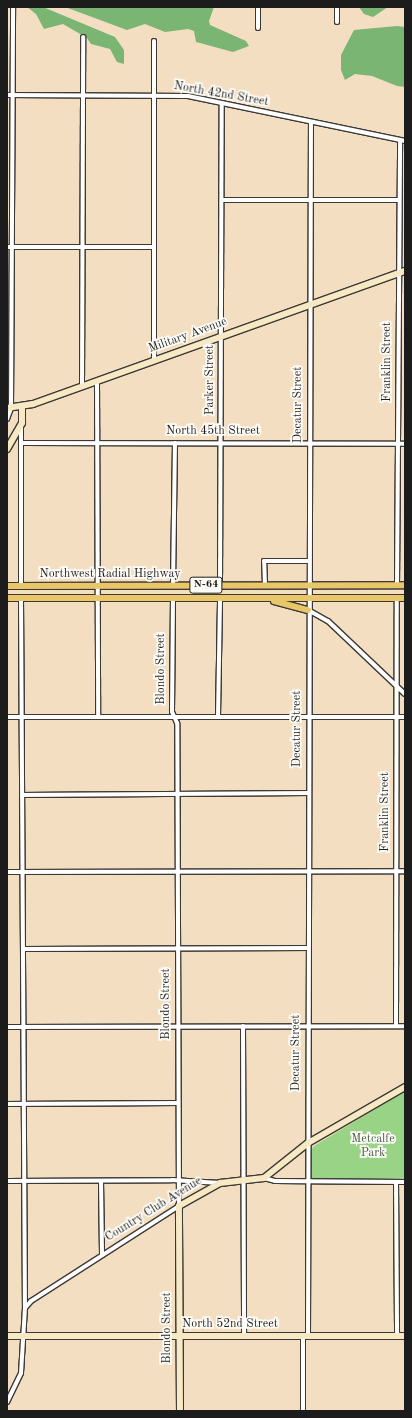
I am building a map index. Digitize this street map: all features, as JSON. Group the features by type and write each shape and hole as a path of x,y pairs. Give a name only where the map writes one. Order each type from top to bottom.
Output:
{"main road":[{"name":"Northwest Radial Highway","path":"7,586 405,585"},
{"name":"Northwest Radial Highway","path":"7,598 405,598"},
{"path":"258,598 308,610"}],"street":[{"path":"7,419 9,408 9,247 12,7"},
{"path":"258,7 258,28"},
{"path":"337,7 337,22"},
{"path":"82,386 83,37"},
{"path":"154,42 154,360"},
{"name":"North 42nd Street","path":"7,95 188,96 405,141"},
{"name":"Parker Street","path":"220,585 222,103"},
{"name":"Decatur Street","path":"303,1411 308,1182 307,871 311,122"},
{"name":"Franklin Street","path":"397,585 398,444 402,272 400,140"},
{"path":"222,200 400,200"},
{"path":"9,247 153,247"},
{"name":"Military Avenue","path":"22,407 402,272"},
{"path":"97,380 99,586 98,716"},
{"path":"9,408 22,407 21,586"},
{"path":"7,449 22,423"},
{"name":"North 45th Street","path":"21,443 405,444"},
{"path":"173,585 174,443"},
{"path":"264,585 264,561 308,561"},
{"path":"7,1402 21,1373 25,1336 21,598"},
{"name":"Blondo Street","path":"173,598 172,712 177,723 180,1411"},
{"path":"218,716 220,598"},
{"name":"Franklin Street","path":"396,1026 397,598"},
{"path":"308,610 328,621 405,694"},
{"path":"7,717 405,717"},
{"path":"22,795 308,794"},
{"path":"7,872 405,871"},
{"path":"24,949 307,948"},
{"path":"243,1026 244,1336"},
{"path":"7,1027 405,1026"},
{"path":"264,1178 308,1143 405,1087"},
{"path":"7,1104 178,1104"},
{"path":"264,1178 275,1181 308,1182 405,1182"},
{"name":"Country Club Avenue","path":"25,1308 36,1297 179,1206 220,1183 264,1178"},
{"path":"7,1181 178,1181 220,1183"},
{"path":"101,1181 102,1255"},
{"path":"396,1182 397,1336"},
{"name":"North 52nd Street","path":"7,1336 405,1336"}],"green space":[{"path":"27,7 43,7 115,37 124,50 124,64 117,62 110,49 91,44 87,38 63,24 44,29 36,14"},
{"path":"65,7 214,7 209,21 210,25 246,41 249,46 233,52 196,42 194,31 188,29 165,32 145,24 127,30"},
{"path":"359,7 388,7 373,17 364,14"},
{"path":"397,26 405,27 405,87 397,86 372,76 355,74 345,80 341,70 341,55 354,30"},
{"name":"Metcalfe Park","path":"405,1091 405,1179 310,1179 310,1151 314,1146"}]}
